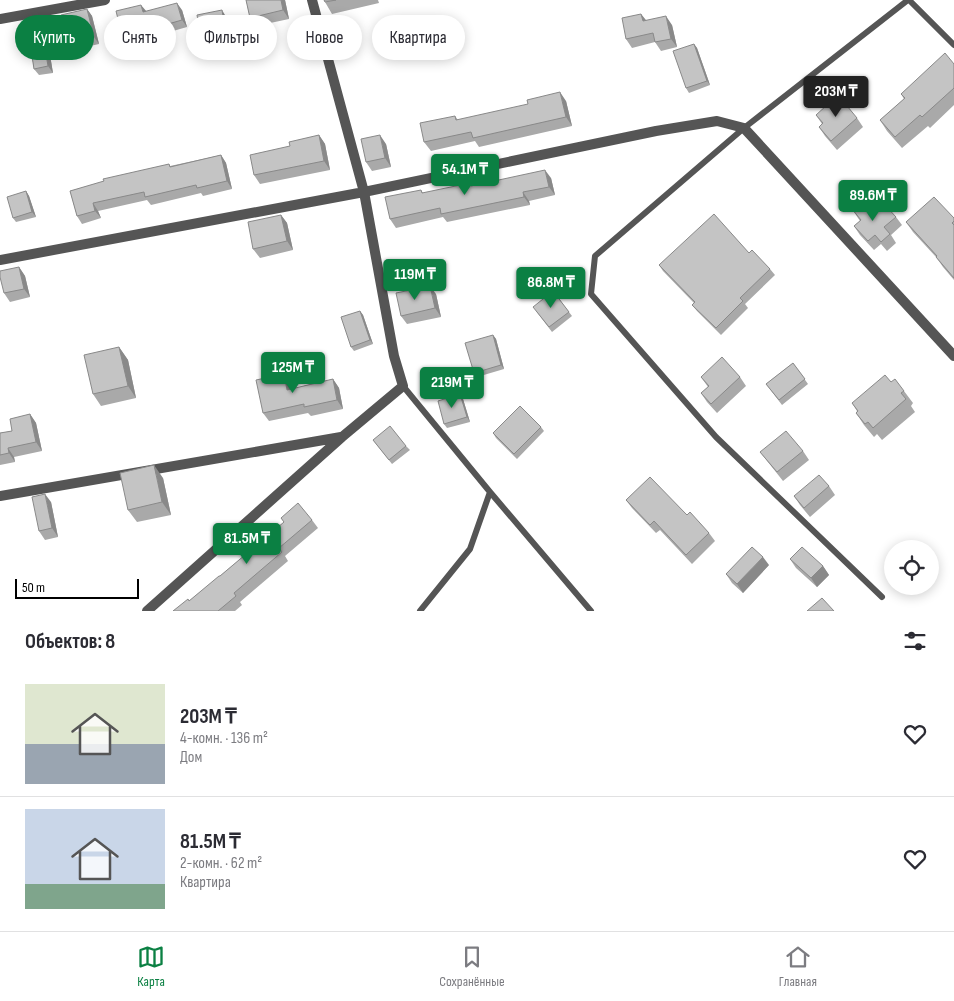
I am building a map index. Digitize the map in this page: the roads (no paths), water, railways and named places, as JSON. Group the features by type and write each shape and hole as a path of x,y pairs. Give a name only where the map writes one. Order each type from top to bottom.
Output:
{"street":[{"path":"0,19 105,0"},
{"path":"147,611 342,437 403,386 394,356 364,192 312,0"},
{"path":"0,260 364,192 718,120 744,128 954,356"},
{"path":"0,496 342,437"}],"lane":[{"path":"882,597 716,437 591,294 595,256 744,128 908,0 954,45"},
{"path":"403,386 591,611"},
{"path":"420,611 470,549 490,492"}]}
